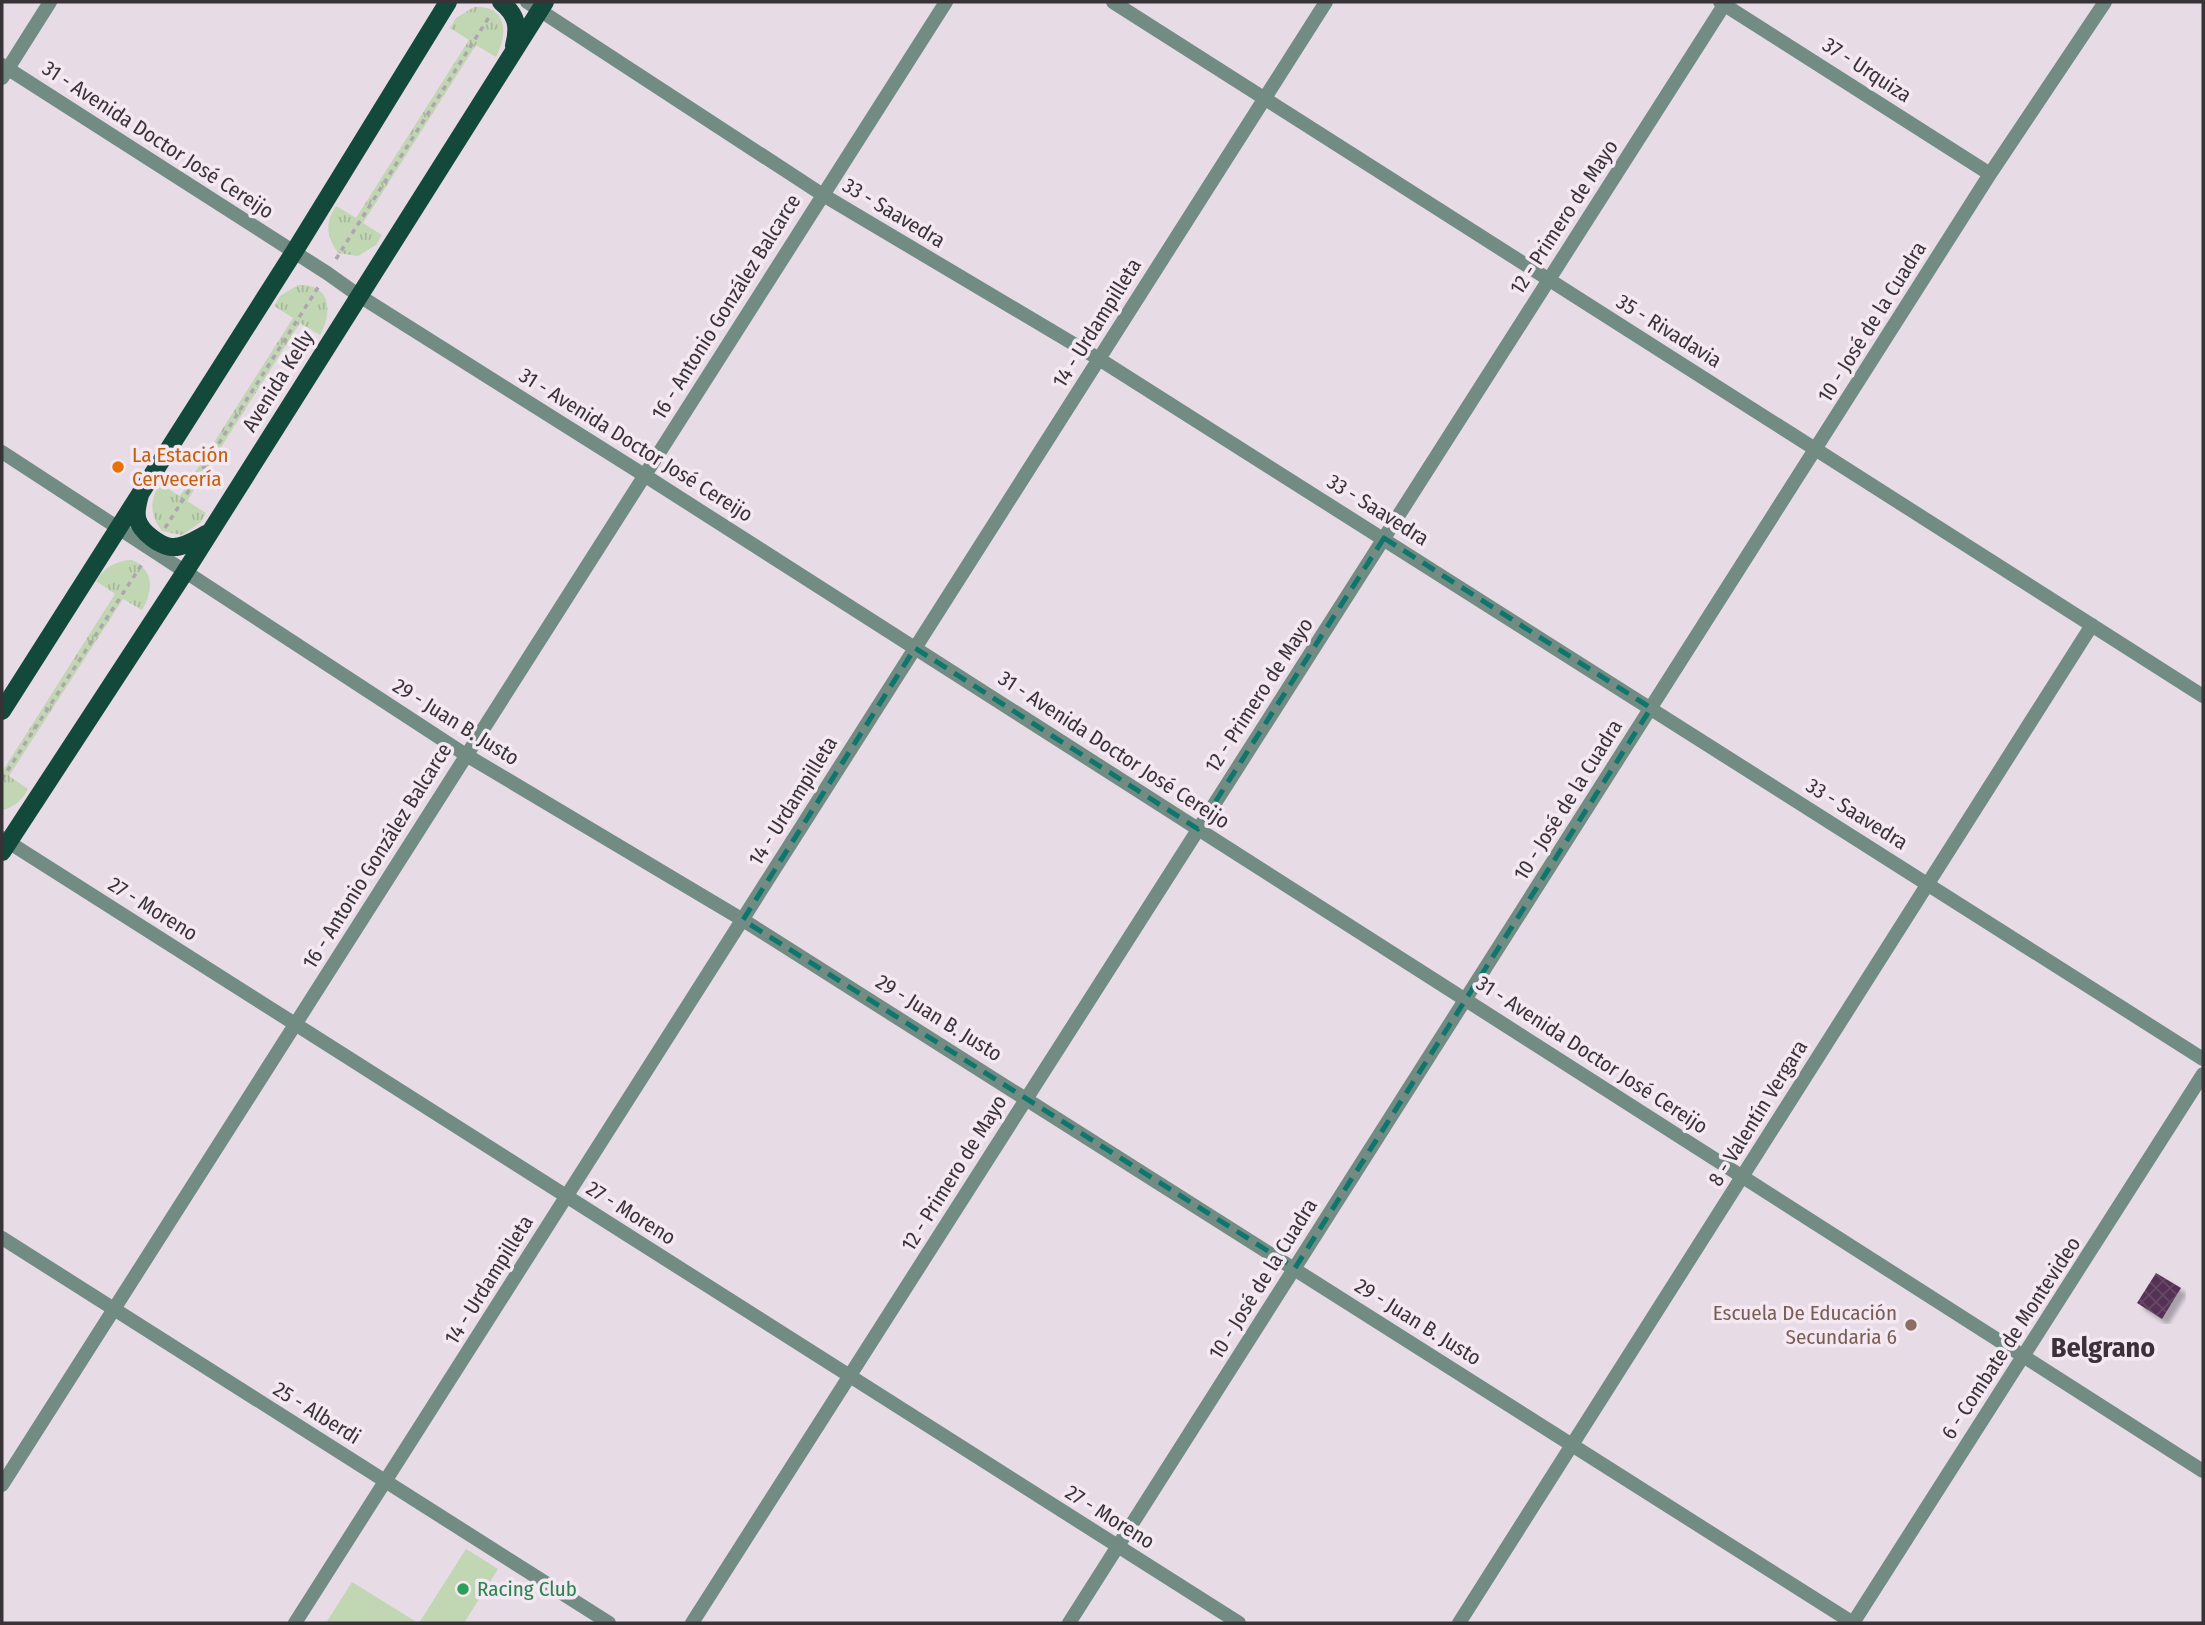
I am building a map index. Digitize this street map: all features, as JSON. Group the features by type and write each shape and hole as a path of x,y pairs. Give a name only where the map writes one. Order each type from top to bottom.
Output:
{"main road":[{"path":"2,711 450,4"},
{"name":"Avenida Kelly","path":"4,844 185,572 512,53 537,4"},
{"path":"497,8 514,13 518,31 512,53"},
{"path":"142,488 136,510 140,528 153,546 173,548 210,532"}],"street":[{"path":"4,71 50,2"},
{"name":"16 - Antonio González Balcarce","path":"2,1485 946,2"},
{"name":"35 - Rivadavia","path":"1113,2 2203,696"},
{"name":"14 - Urdampilleta","path":"295,1623 1326,2"},
{"name":"10 - José de la Cuadra","path":"1069,1623 1990,174 2105,2"},
{"name":"37 - Urquiza","path":"1724,3 1990,174"},
{"name":"12 - Primero de Mayo","path":"692,1623 1724,3"},
{"name":"33 - Saavedra","path":"537,4 823,195 1099,359 2203,1059"},
{"name":"31 - Avenida Doctor José Cereijo","path":"4,71 294,251 358,295 2203,1471"},
{"name":"29 - Juan B. Justo","path":"2,452 117,528 153,546 185,572 466,755 743,920 1853,1623"},
{"name":"8 - Valentín Vergara","path":"1459,1623 2092,625"},
{"name":"27 - Moreno","path":"4,844 295,1024 1238,1623"},
{"name":"6 - Combate de Montevideo","path":"1853,1623 2203,1074"},
{"name":"25 - Alberdi","path":"2,1238 609,1623"}],"path":[{"path":"2,779 497,8"}],"highlighted area":[{"path":"1384,538 1651,708 1295,1268 743,920 915,648 1198,829"}],"green space":[{"path":"474,7 485,8 499,16 503,31 496,57 476,45 363,223 382,235 376,245 358,256 338,253 328,230 332,212 336,206 356,218 469,40 450,28 456,18"},
{"path":"298,285 309,286 323,294 327,317 320,335 300,323 187,501 206,513 200,523 182,535 162,531 152,508 156,490 160,484 180,496 293,318 274,306 280,296"},
{"path":"132,560 145,569 148,575 150,589 146,603 142,610 123,599 9,776 28,789 18,803 2,810 2,772 115,594 96,581 111,566"},
{"name":"Racing Club","path":"466,1549 498,1569 464,1623 419,1623"},
{"path":"352,1582 418,1623 326,1623"}],"building":[{"path":"2156,1273 2181,1288 2162,1319 2137,1303"}],"place":[{"name":"La Estación Cervecería","path":"118,467"},
{"name":"Escuela De Educación Secundaria 6","path":"1911,1325"},
{"name":"Racing Club","path":"463,1589"}],"district":[{"name":"Belgrano","path":"2103,1347"}]}
